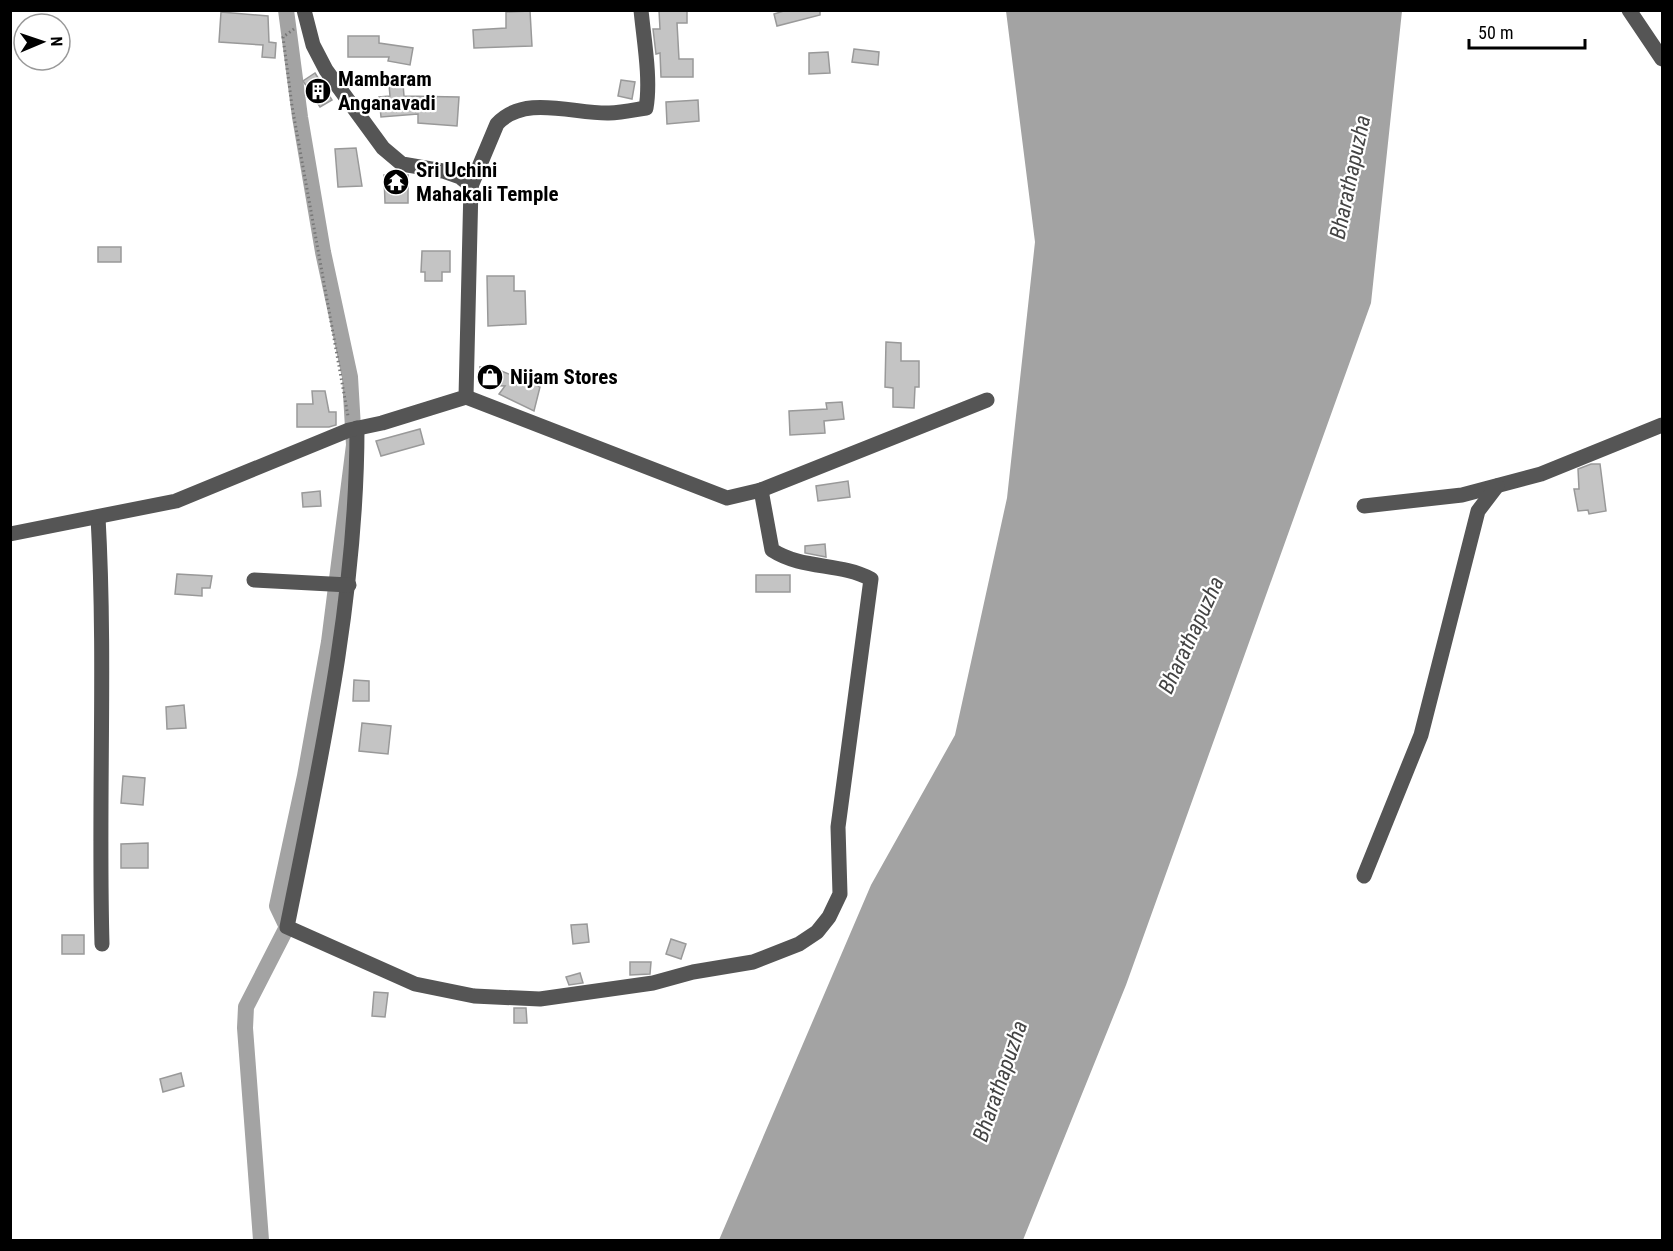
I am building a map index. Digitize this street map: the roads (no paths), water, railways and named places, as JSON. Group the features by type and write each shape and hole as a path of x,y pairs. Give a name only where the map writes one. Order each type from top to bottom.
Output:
{"street":[{"path":"304,10 313,45 326,70 383,148 402,164 443,171 460,177 471,186"},
{"path":"465,397 471,186 497,124 517,110 551,108 608,113 646,108 649,87 645,70 641,10"},
{"path":"1629,10 1662,59"},
{"path":"10,534 176,501 353,429 382,423 465,397 727,498 761,490 987,400"},
{"path":"1364,506 1462,495 1497,486 1541,474 1662,425"},
{"path":"353,429 357,498 349,585 287,927 415,984 474,996 540,999 653,983 693,972 753,962 799,944 817,932 829,917 840,894 838,827 871,579 859,572 788,560 772,550 761,490"},
{"path":"1364,876 1421,735 1478,511 1497,486"},
{"path":"98,517 103,597 104,701 99,798 102,944"},
{"path":"254,580 349,585"}],"water":[{"name":"Bharathapuzha","path":"1006,11 1402,11 1371,303 1126,985 1023,1240 719,1240 871,885 955,735 1007,498 1035,242"}],"waterway":[{"path":"261,1240 245,1028 246,1007 287,927 277,906 305,776 329,642 354,445 350,377 323,252 300,117 286,10"}],"place":[{"name":"Mambaram Anganavadi","path":"318,91"},
{"name":"Sri Uchini Mahakali Temple","path":"396,182"},
{"name":"Nijam Stores","path":"490,377"}]}
